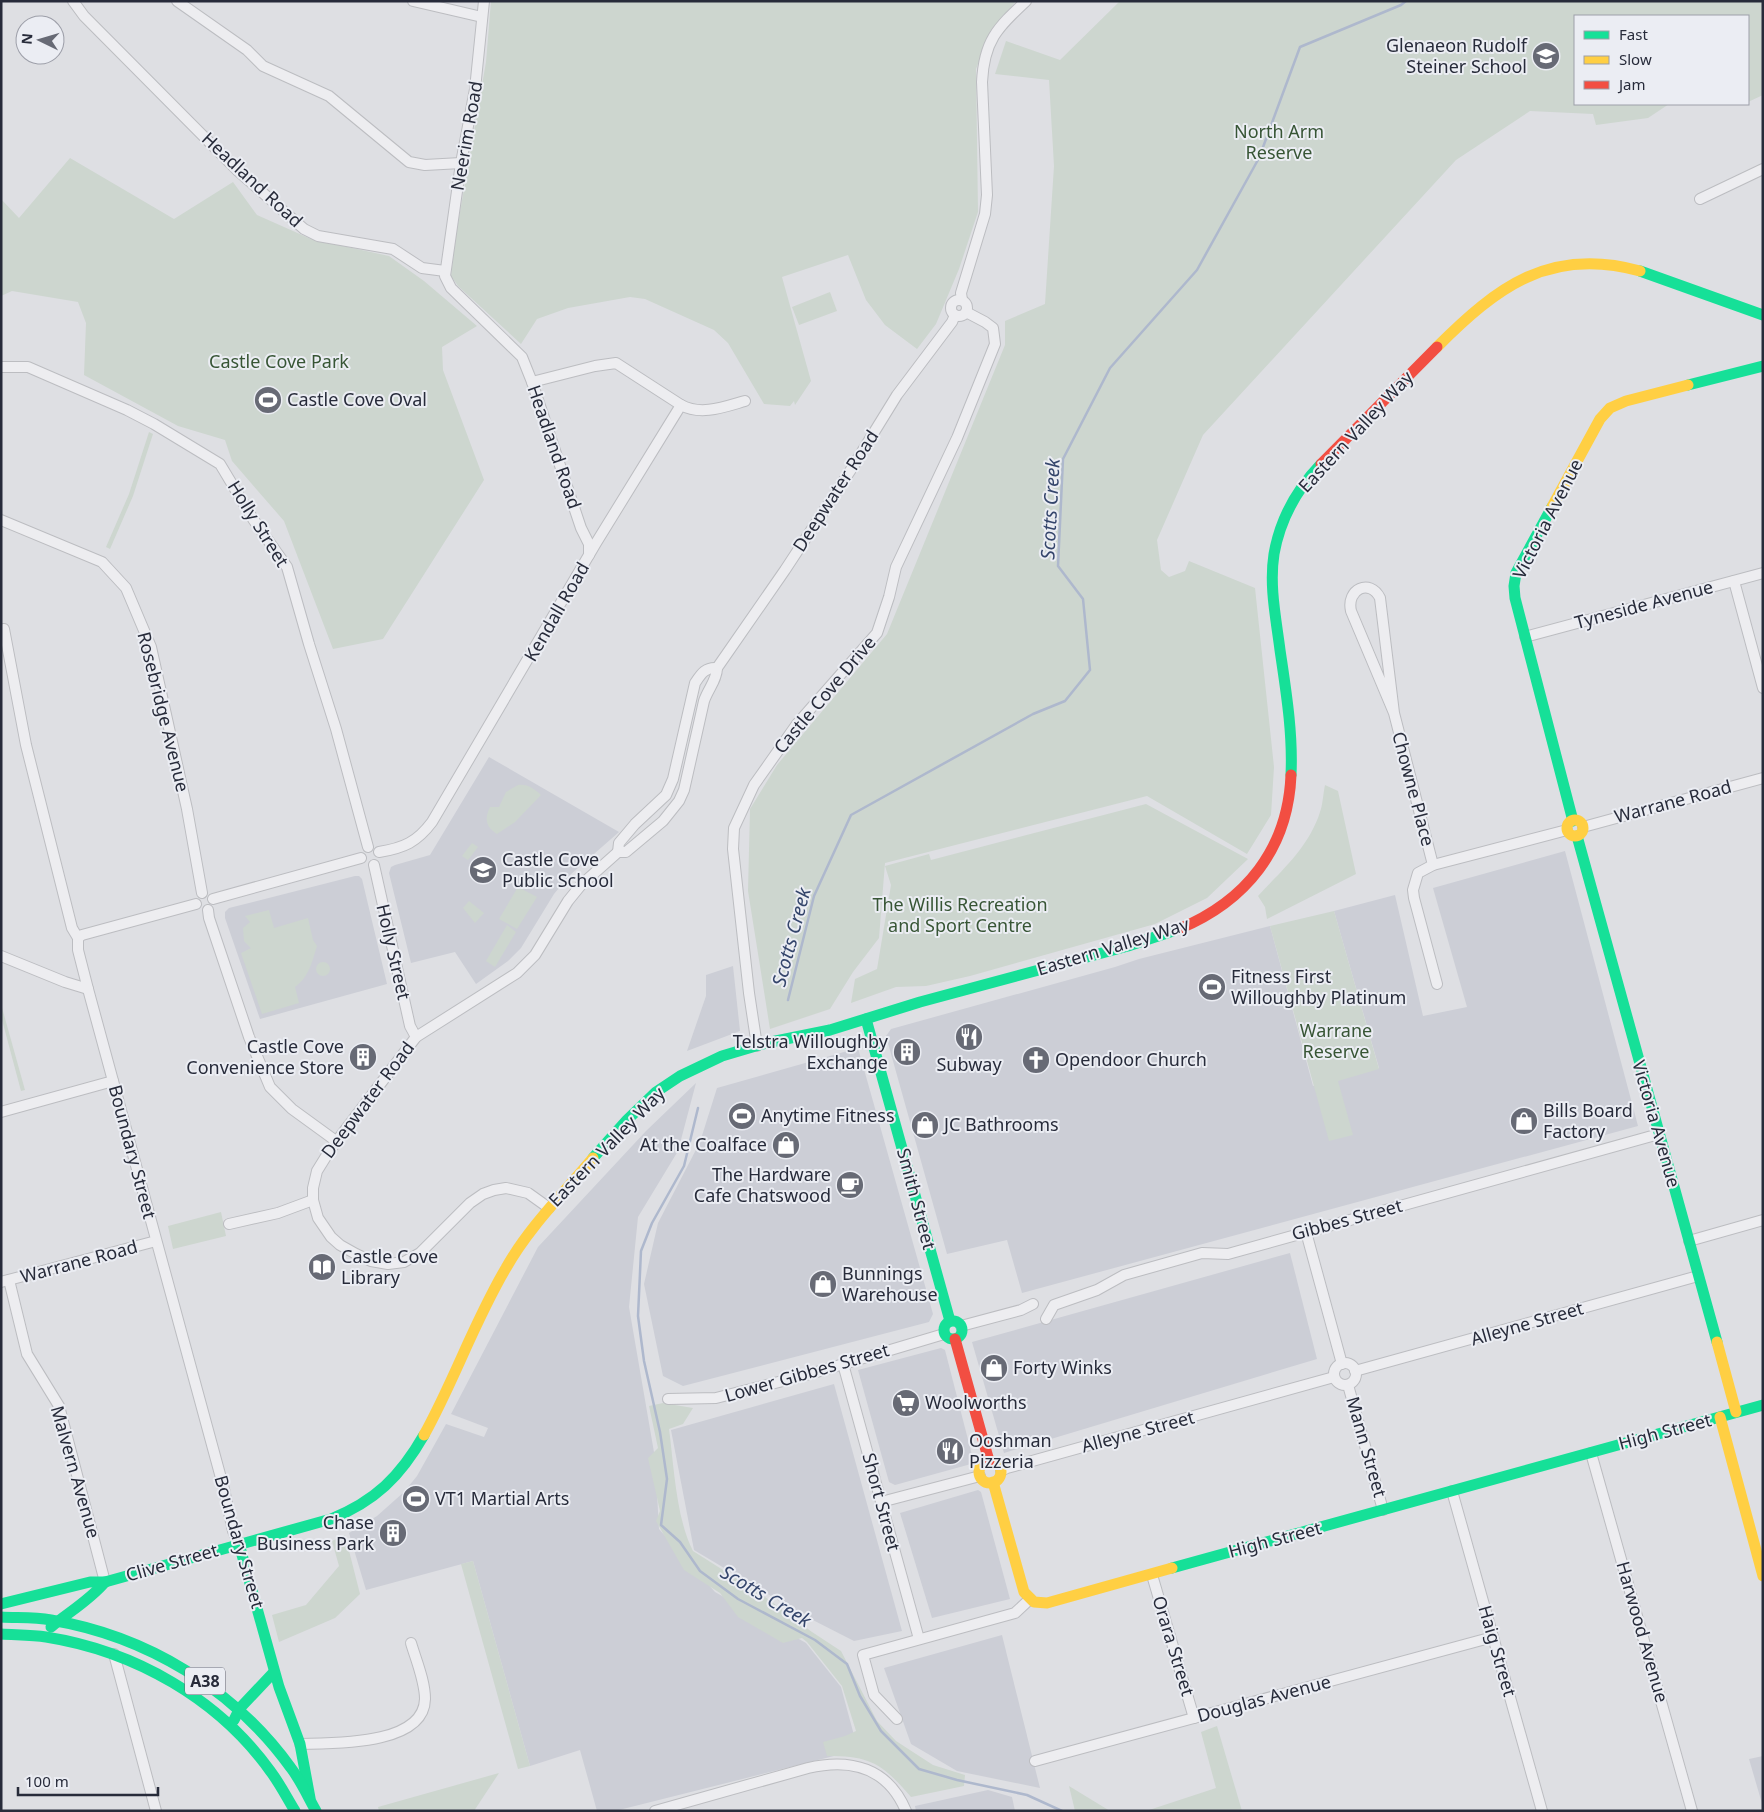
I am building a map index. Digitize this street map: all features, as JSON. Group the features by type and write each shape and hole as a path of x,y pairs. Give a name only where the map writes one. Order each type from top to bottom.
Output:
{"main road":[{"name":"Eastern Valley Way","path":"239,1544 324,1522 344,1514 374,1497 389,1483 409,1458 428,1426 506,1269 525,1238 549,1208 642,1106 667,1084 722,1056 835,1028 976,986 1163,936 1215,911 1241,891 1253,879 1269,857 1281,832 1291,792 1292,751 1272,584 1276,547 1289,508 1299,490 1314,471 1439,345 1490,297 1517,280 1542,270 1565,265 1600,264 1643,272 1763,315"},
{"name":"Victoria Avenue","path":"1736,1412 1575,828 1514,592 1516,573 1605,413 1610,408 1626,401 1763,366"},
{"name":"Smith Street","path":"866,1019 950,1321"},
{"path":"950,1321 957,1322 961,1326 960,1335 955,1339 950,1339 944,1334 944,1325 950,1321"},
{"path":"955,1339 989,1462"},
{"name":"High Street","path":"1030,1599 1039,1603 1047,1603 1763,1405"},
{"path":"1720,1417 1763,1576"},
{"path":"989,1462 998,1465 1001,1471 999,1478 994,1482 984,1481 980,1476 981,1467 989,1462"},
{"path":"994,1482 1024,1592 1030,1599"},
{"name":"Clive Street","path":"1,1604 90,1582 105,1582 239,1544"},
{"name":"Boundary Street","path":"239,1544 274,1672 300,1744 310,1798 316,1811"},
{"name":"Clive Street","path":"37,1635 60,1621 70,1611 96,1593 105,1582"},
{"name":"A38","path":"1,1617 60,1621 108,1634 158,1654 198,1676 240,1708 273,1744 310,1798"},
{"name":"A38","path":"1,1634 37,1635 87,1645 152,1670 172,1682 211,1709 231,1726 258,1755 275,1778 295,1811"},
{"path":"231,1726 240,1708 274,1672"}],"street":[{"name":"Headland Road","path":"73,1 84,16 238,171 304,229 318,236 393,249 422,268 445,271 446,280 451,288 522,357 578,519 589,544 588,559"},
{"path":"177,1 247,50 263,66 329,96 409,162 425,165 462,163"},
{"path":"413,1 482,17"},
{"name":"Neerim Road","path":"445,271 475,89 484,1"},
{"path":"962,300 955,301 952,304 952,311 955,315 962,315 966,312 967,305 962,300 961,293 985,214 983,65 992,36 1002,23 1026,1"},
{"path":"1700,199 1763,169"},
{"name":"Castle Cove Drive","path":"757,1046 748,993 732,849 734,828 754,785 797,724 877,633 889,598 896,566 957,438 995,344 993,328 966,312"},
{"name":"Deepwater Road","path":"549,1208 528,1193 506,1188 494,1190 476,1198 464,1208 420,1253 404,1262 388,1264 372,1261 340,1245 323,1228 313,1200 313,1188 317,1171 336,1141 416,1037 517,973 535,955 568,901 581,885 618,852 626,852 663,821 679,801 686,783 704,701 717,674 717,668 790,562 897,396 952,322 955,315"},
{"path":"532,382 594,366 616,363 690,410 720,408 745,401"},
{"name":"Holly Street","path":"1,367 28,367 127,410 220,464 253,519 287,567 336,730 368,847"},
{"name":"Kendall Road","path":"379,852 392,850 412,842 423,835 432,822 681,405"},
{"name":"Rosebridge Avenue","path":"1,520 102,562 126,588 151,647 187,809 202,893"},
{"name":"Tyneside Avenue","path":"1525,637 1763,573"},
{"path":"1734,581 1763,688"},
{"name":"Chowne Place","path":"1394,713 1351,611 1351,596 1362,588 1374,590 1380,598 1394,713 1433,865"},
{"name":"Boundary Street","path":"4,629 26,745 72,928 78,938 78,950 88,989 224,1490 233,1531 239,1544"},
{"name":"Deepwater Road","path":"618,852 619,842 666,794 678,761 695,683 702,672 710,667 717,668"},
{"name":"Warrane Road","path":"1437,984 1414,898 1415,882 1418,873 1433,865 1763,778"},
{"path":"368,847 376,848 379,852 378,861 374,865 364,863 361,858 362,852 368,847"},
{"path":"214,900 361,858"},
{"name":"Holly Street","path":"374,865 410,1026 416,1037"},
{"path":"202,893 210,894 214,900 212,907 208,910 199,909 196,904 196,898 202,893"},
{"path":"78,938 88,933 132,920 196,904"},
{"path":"208,910 209,918 249,1037 270,1087 292,1109 336,1141"},
{"path":"1,956 65,982 88,989"},
{"path":"1,1112 113,1081"},
{"name":"Gibbes Street","path":"1046,1319 1054,1305 1096,1290 1124,1274 1202,1253 1228,1254 1659,1134"},
{"path":"229,1224 278,1213 313,1200"},
{"path":"1689,1241 1763,1220"},
{"path":"1306,1232 1342,1364"},
{"name":"Warrane Road","path":"5,1282 156,1241"},
{"name":"Alleyne Street","path":"1355,1372 1698,1276"},
{"name":"Malvern Avenue","path":"5,1282 27,1354 59,1406 105,1582"},
{"path":"961,1326 1021,1310 1032,1304"},
{"name":"Lower Gibbes Street","path":"668,1399 716,1398 843,1364 944,1334"},
{"name":"Short Street","path":"843,1364 919,1639"},
{"path":"1342,1364 1349,1364 1355,1372 1353,1381 1348,1385 1338,1383 1334,1377 1334,1370 1342,1364"},
{"name":"Alleyne Street","path":"1001,1471 1334,1377"},
{"name":"Mann Street","path":"1348,1385 1384,1510"},
{"name":"Harwood Avenue","path":"1592,1453 1692,1811"},
{"path":"881,1502 980,1476"},
{"name":"Haig Street","path":"1452,1491 1542,1811"},
{"name":"Orara Street","path":"1152,1575 1194,1718"},
{"path":"897,1719 874,1695 863,1655 1014,1613 1030,1599"},
{"name":"Douglas Avenue","path":"1035,1761 1493,1637"},
{"path":"300,1744 369,1740 406,1729 420,1717 425,1700 423,1685 411,1643"},
{"path":"114,1654 156,1811"},
{"path":"655,1811 820,1765 843,1764 872,1772 889,1784 897,1793 906,1811"}],"shaded area":[{"name":"Castle Cove Public School","path":"489,757 619,832 570,875 554,894 521,948 508,961 476,984 455,952 411,963 389,873 391,867 395,865 430,855"},
{"path":"1565,851 1638,1126 1022,1293 1007,1240 947,1254 886,1036 891,1029 1139,959 1270,926 1313,1086 1379,1068 1334,911 1395,895 1423,1016 1467,1007 1433,888"},
{"path":"359,876 362,879 387,984 260,1019 225,918 225,912 229,908"},
{"path":"733,966 740,1031 687,1051 706,996 706,975"},
{"path":"858,1048 933,1314 929,1322 683,1386 663,1376 644,1284 658,1223 700,1142 717,1088"},
{"path":"696,1083 678,1151 638,1217 629,1307 655,1458 659,1529 715,1592 806,1643 841,1687 858,1750 615,1811 597,1811 580,1750 530,1766 473,1561 366,1590 349,1533 377,1516 404,1492 417,1476 446,1424 484,1437 488,1428 451,1414 538,1247 646,1131"},
{"path":"1290,1253 1317,1359 1004,1453 972,1342"},
{"path":"941,1348 945,1350 973,1459 971,1464 895,1485 889,1482 858,1370"},
{"path":"834,1384 902,1631 854,1641 803,1615 694,1550 671,1430"},
{"path":"978,1490 981,1492 1010,1599 932,1618 900,1513"},
{"path":"1002,1635 1040,1788 957,1771 911,1744 884,1668"},
{"path":"1763,1756 1763,1807 1749,1759"},
{"path":"988,1790 1012,1797 1015,1811 916,1811 915,1806"}],"green space":[{"path":"491,1 1016,1 991,30 976,69 978,212 959,269 936,324 917,349 885,325 866,300 848,255 782,277 811,381 795,405 794,401 790,406 764,404 728,343 714,330 645,299 630,297 568,308 537,319 521,344 458,286 451,276 456,235 486,62"},
{"name":"North Arm Reserve","path":"1120,1 1763,1 1763,95 1749,102 1749,15 1574,15 1574,105 1668,105 1648,118 1596,125 1593,114 1530,111 1456,160 1203,435 1157,540 1161,570 1169,577 1185,571 1189,561 1255,588 1274,767 1271,815 1247,854 1147,796 885,863 879,938 853,972 830,1009 770,1029 748,891 750,809 777,765 887,634 1005,345 1005,321 1045,304 1054,166 1049,80 995,74 1006,41 1060,60"},
{"name":"Castle Cove Park","path":"70,158 174,219 233,182 257,215 311,239 389,256 424,281 477,326 442,347 443,370 484,480 383,639 333,649 284,521 232,461 225,440 178,426 84,375 86,323 78,302 12,291 1,296 1,199 19,218"},
{"path":"830,292 837,311 799,325 792,307"},
{"path":"149,432 153,434 133,496 110,549 106,547 129,494"},
{"path":"518,785 528,786 541,795 515,822 497,834 488,826 488,811 490,807 499,807 506,792"},
{"path":"1325,785 1338,791 1356,874 1267,919 1265,907 1258,896 1294,857 1309,836 1321,809"},
{"name":"The Willis Recreation and Sport Centre","path":"1146,804 1248,859 1207,898 1155,924 970,976 926,986 896,987 851,1003 855,979 877,969 891,885 885,866 929,854 931,860"},
{"path":"472,843 478,847 468,860 462,856"},
{"path":"518,887 537,897 517,929 499,919"},
{"path":"469,901 484,913 475,923 463,908"},
{"path":"269,910 274,928 308,918 313,940 317,946 307,974 295,987 299,1003 262,1014 241,953 251,948 244,941 243,928 250,922 245,916"},
{"name":"Warrane Reserve","path":"1334,911 1379,1069 1338,1081 1353,1135 1329,1141 1270,926"},
{"path":"507,925 516,932 495,967 486,961"},
{"path":"323,962 328,964 330,969 328,974 323,976 318,974 316,969 318,964"},
{"path":"1,1004 25,1090 21,1091 1,1016"},
{"path":"221,1212 226,1236 173,1249 168,1226"},
{"path":"663,1403 693,1408 683,1424 669,1429 679,1508 687,1538 693,1551 761,1594 841,1651 877,1721 896,1741 933,1765 965,1775 964,1786 911,1797 892,1777 875,1764 855,1758 827,1756 823,1742 856,1731 842,1686 802,1638 783,1643 738,1617 720,1593 684,1570 656,1521 660,1511 648,1458 658,1448 649,1406"},
{"path":"345,1535 360,1594 335,1618 279,1642 272,1615 306,1605 339,1566 332,1541"},
{"path":"473,1561 530,1766 518,1769 461,1564"},
{"path":"1217,1726 1242,1811 1146,1811 1216,1788 1201,1732"},
{"path":"499,1773 474,1811 379,1811 378,1807"},
{"path":"1069,1786 1110,1811 1075,1811"}],"waterway":[{"name":"Scotts Creek","path":"788,1000 814,896 851,815 1033,714 1065,701 1090,670 1083,599 1058,566 1063,459 1110,368 1197,270 1259,158 1300,47 1401,5 1406,1"},
{"name":"Scotts Creek","path":"698,1108 684,1166 652,1223 641,1251 638,1316 644,1361 660,1432 667,1479 661,1525 680,1542 700,1571 738,1599 815,1640 847,1664 860,1696 881,1731 919,1769 957,1780 1027,1795 1062,1811"}],"traffic: fast":[{"path":"1640,271 1763,315"},
{"path":"1688,385 1763,366"},
{"path":"1291,775 1287,696 1272,578 1274,554 1280,529 1297,494 1321,464"},
{"path":"1552,507 1516,573 1514,586 1515,598 1573,821"},
{"path":"1577,836 1717,1342"},
{"path":"593,1158 627,1120 656,1092 680,1076 722,1056 766,1043 830,1030 920,1002 1128,946 1179,929"},
{"path":"866,1019 950,1321"},
{"path":"949,1321 957,1321 962,1326 962,1330 960,1337 949,1339 944,1334 944,1326 949,1321"},
{"path":"1172,1568 1763,1405"},
{"path":"1,1604 90,1582 105,1582 331,1519 361,1504 385,1486 406,1463 424,1435"},
{"path":"239,1544 279,1687 300,1744 310,1798"},
{"path":"51,1627 86,1600 105,1582"},
{"path":"1,1617 45,1619 87,1628 121,1639 154,1653 186,1670 243,1714 268,1740 295,1773 316,1811"},
{"path":"1,1634 46,1637 79,1644 143,1667 172,1682 226,1722 250,1746 274,1777 295,1811"},
{"path":"234,1720 240,1708 274,1672"}],"traffic: slow":[{"path":"1437,347 1481,306 1527,277 1552,268 1579,264 1608,265 1640,271"},
{"path":"1552,507 1600,419 1610,408 1626,401 1688,385"},
{"path":"1575,820 1581,822 1583,828 1581,834 1575,836 1569,834 1567,828 1569,822 1575,820"},
{"path":"424,1435 484,1309 515,1253 536,1225 593,1158"},
{"path":"1717,1342 1736,1412"},
{"path":"1720,1417 1763,1576"},
{"path":"990,1461 998,1464 1001,1472 998,1480 990,1483 982,1480 979,1472 982,1464 990,1461"},
{"path":"993,1482 1024,1592 1034,1602 1047,1603 1172,1568"}],"traffic: jam":[{"path":"1321,464 1437,347"},
{"path":"1179,929 1224,904 1259,869 1272,849 1282,826 1288,802 1291,775"},
{"path":"955,1339 989,1461"}],"place":[{"name":"Glenaeon Rudolf Steiner School","path":"1546,56"},
{"name":"Castle Cove Oval","path":"268,400"},
{"name":"Castle Cove Public School","path":"483,870"},
{"name":"Fitness First Willoughby Platinum","path":"1212,987"},
{"name":"Subway","path":"969,1037"},
{"name":"Telstra Willoughby Exchange","path":"907,1052"},
{"name":"Castle Cove Convenience Store","path":"363,1057"},
{"name":"Opendoor Church","path":"1036,1060"},
{"name":"Anytime Fitness","path":"742,1116"},
{"name":"Bills Board Factory","path":"1524,1121"},
{"name":"JC Bathrooms","path":"925,1125"},
{"name":"At the Coalface","path":"786,1145"},
{"name":"The Hardware Cafe Chatswood","path":"850,1185"},
{"name":"Castle Cove Library","path":"322,1267"},
{"name":"Bunnings Warehouse","path":"823,1284"},
{"name":"Forty Winks","path":"994,1368"},
{"name":"Woolworths","path":"906,1403"},
{"name":"Ooshman Pizzeria","path":"950,1451"},
{"name":"VT1 Martial Arts","path":"416,1499"},
{"name":"Chase Business Park","path":"393,1533"}]}
